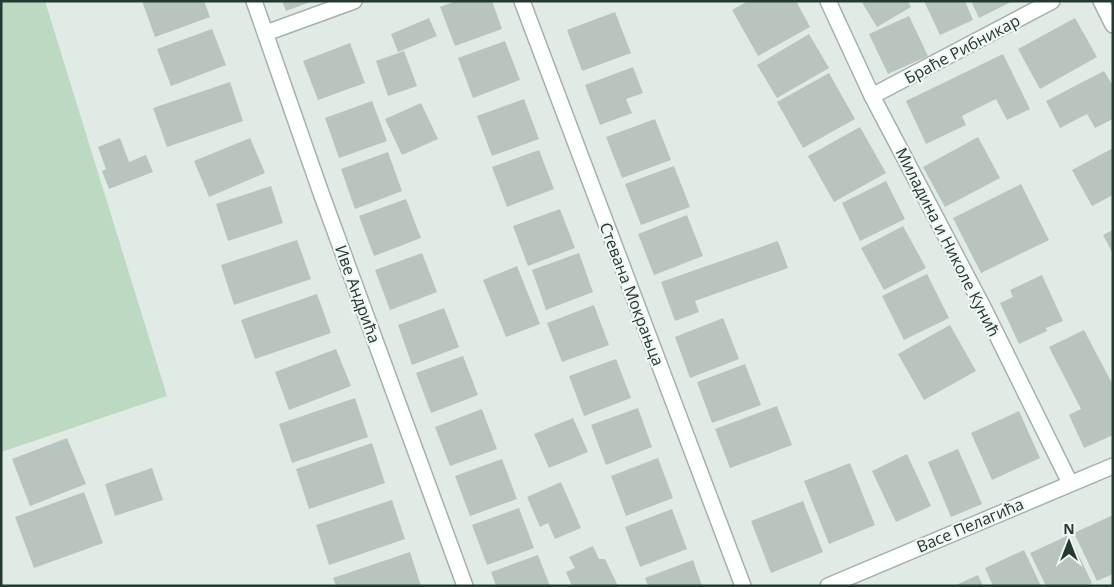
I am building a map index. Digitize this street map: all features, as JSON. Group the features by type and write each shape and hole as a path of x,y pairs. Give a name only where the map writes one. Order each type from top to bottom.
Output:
{"street":[{"name":"Иве Андрића","path":"254,1 321,192 465,586"},
{"path":"266,33 354,1"},
{"name":"Стевана Мокрањца","path":"522,1 743,586"},
{"name":"Миладина и Николе Кунић","path":"828,1 872,96 985,311 1070,483"},
{"name":"Браће Рибникар","path":"872,96 1052,1"},
{"path":"1101,1 1113,25"},
{"name":"Васе Пелагића","path":"828,586 1113,466"}],"green space":[{"path":"1,1 45,1 167,396 1,452"}],"building":[{"path":"142,1 204,1 210,17 155,37"},
{"path":"282,1 313,1 286,11"},
{"path":"456,1 492,1 502,29 455,46 440,7"},
{"path":"748,1 796,1 810,27 758,56 732,10"},
{"path":"861,1 908,1 911,7 877,27"},
{"path":"924,1 965,1 973,20 940,35"},
{"path":"971,1 1013,1 979,18"},
{"path":"615,12 631,53 582,71 567,30"},
{"path":"909,16 928,56 888,74 869,34"},
{"path":"429,18 437,36 398,52 391,34"},
{"path":"1075,18 1097,57 1040,89 1018,49"},
{"path":"212,29 226,65 171,86 157,49"},
{"path":"809,34 829,68 777,98 757,65"},
{"path":"505,41 520,80 473,98 458,58"},
{"path":"350,43 365,83 318,100 303,61"},
{"path":"404,51 417,86 388,96 376,61"},
{"path":"1003,54 1030,109 1007,120 996,99 962,116 966,125 926,144 906,101"},
{"path":"633,67 643,93 626,99 632,113 600,125 585,85"},
{"path":"1104,71 1113,86 1113,119 1095,128 1087,114 1060,128 1046,101"},
{"path":"829,73 855,119 803,148 777,102"},
{"path":"230,82 243,121 167,147 153,108"},
{"path":"524,99 539,139 492,156 477,116"},
{"path":"372,101 387,141 339,158 325,118"},
{"path":"421,103 438,139 402,155 385,119"},
{"path":"655,119 671,160 622,178 606,137"},
{"path":"860,127 886,173 834,202 808,156"},
{"path":"978,137 1000,178 945,207 923,167"},
{"path":"120,138 129,162 146,155 153,172 109,189 102,171 106,169 98,147"},
{"path":"250,138 265,173 209,197 194,161"},
{"path":"1113,148 1113,195 1092,206 1072,170"},
{"path":"539,150 554,189 507,207 492,167"},
{"path":"388,152 402,191 355,209 341,169"},
{"path":"674,166 690,207 641,225 625,184"},
{"path":"886,181 905,219 860,241 842,203"},
{"path":"1021,184 1049,240 981,273 953,218"},
{"path":"271,186 283,223 228,241 216,204"},
{"path":"406,199 421,238 374,256 359,216"},
{"path":"560,209 575,248 528,266 513,226"},
{"path":"687,215 703,256 654,275 638,234"},
{"path":"903,226 926,268 884,290 861,248"},
{"path":"1113,230 1113,254 1103,235"},
{"path":"297,240 311,279 234,305 221,265"},
{"path":"778,241 788,268 695,301 699,312 675,321 661,282"},
{"path":"422,253 437,292 390,310 375,270"},
{"path":"579,253 593,292 546,310 532,270"},
{"path":"517,266 540,324 506,337 483,280"},
{"path":"927,274 949,318 904,340 882,296"},
{"path":"1042,275 1063,321 1046,328 1047,331 1019,344 1000,303 1013,297 1010,290"},
{"path":"317,294 331,333 255,359 241,320"},
{"path":"594,305 609,345 562,362 547,323"},
{"path":"444,308 459,347 412,365 398,325"},
{"path":"723,318 739,359 690,378 675,337"},
{"path":"950,325 976,371 924,400 898,354"},
{"path":"1084,330 1113,385 1113,435 1084,448 1069,415 1081,409 1049,347"},
{"path":"336,349 351,386 289,410 275,372"},
{"path":"463,356 478,395 431,413 416,373"},
{"path":"616,359 631,398 584,416 569,376"},
{"path":"745,364 761,405 712,423 697,382"},
{"path":"355,398 368,437 292,463 279,424"},
{"path":"777,406 792,445 730,468 715,429"},
{"path":"638,408 652,447 606,465 591,425"},
{"path":"482,409 497,449 450,466 435,427"},
{"path":"1019,411 1040,458 992,480 971,433"},
{"path":"573,418 588,452 549,468 534,434"},
{"path":"67,438 86,484 30,506 12,459"},
{"path":"372,443 385,483 309,509 296,469"},
{"path":"958,449 982,504 951,517 928,462"},
{"path":"907,454 931,506 896,522 872,471"},
{"path":"658,458 673,498 626,516 611,476"},
{"path":"502,459 517,499 470,516 455,476"},
{"path":"850,463 875,525 829,544 804,481"},
{"path":"152,468 163,500 115,516 105,484"},
{"path":"561,482 581,528 555,539 548,523 540,527 527,497"},
{"path":"84,492 103,543 34,568 15,517"},
{"path":"392,500 405,539 329,565 316,525"},
{"path":"803,501 823,552 771,573 751,521"},
{"path":"519,508 534,548 487,565 472,525"},
{"path":"672,509 687,549 640,567 625,527"},
{"path":"1113,515 1113,574 1097,581 1074,533"},
{"path":"1069,535 1092,583 1086,586 1046,586 1030,553"},
{"path":"593,546 599,559 605,559 618,586 572,586 566,572 575,568 569,557"},
{"path":"1024,550 1041,586 993,586 985,568"},
{"path":"410,552 421,586 336,586 333,578"},
{"path":"538,555 550,586 496,586 491,572"},
{"path":"693,560 702,586 648,586 645,578"},
{"path":"978,575 983,586 954,586"}]}
